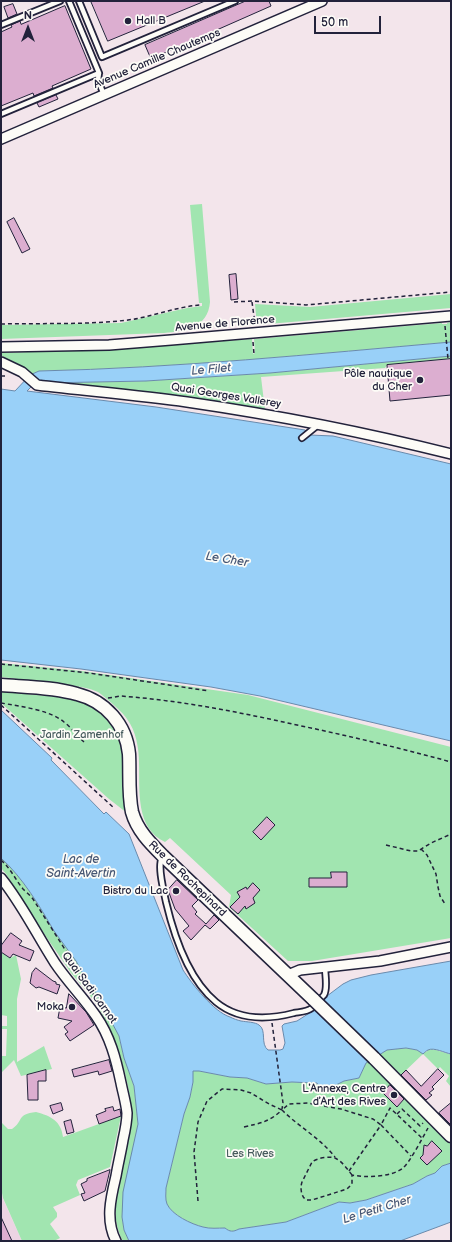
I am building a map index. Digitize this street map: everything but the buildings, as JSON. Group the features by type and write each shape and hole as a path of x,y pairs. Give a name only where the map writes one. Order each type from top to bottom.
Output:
{"street":[{"name":"Avenue Camille Chautemps","path":"1,139 322,1"},
{"name":"Avenue de Florence","path":"1,347 109,345 253,334 451,316"},
{"name":"Quai Georges Vallerey","path":"1,362 22,372 37,385 186,402 319,424 451,454"},
{"name":"Rue de Rochepinard","path":"1,685 77,694 97,702 112,714 122,729 128,747 131,806 138,828 144,836 374,1058 451,1136"},
{"name":"Quai Sadi Carnot","path":"1,878 61,972 95,1014 105,1030 111,1045 127,1113 126,1128 110,1201 110,1222 116,1241"},
{"path":"288,975 300,970 380,962 451,947"}],"lane":[{"path":"1,25 60,1"},
{"path":"69,1 99,73 98,80 104,95"},
{"path":"79,1 102,57 235,1"},
{"path":"1,114 99,73"},
{"path":"302,438 319,424"},
{"path":"163,856 160,864 164,894 184,958 189,968 206,992 226,1009 237,1015 258,1018 284,1016 311,1009 324,994 326,986 325,968"}],"path":[{"path":"234,302 252,301 306,305 451,292"},
{"path":"252,301 255,324 253,334 254,354"},
{"path":"1,324 127,320 184,307 200,305"},
{"path":"444,324 448,359"},
{"path":"1,664 89,673 209,691"},
{"path":"110,702 106,698 133,696 213,707 363,739 451,762"},
{"path":"1,704 26,707 63,720 84,742"},
{"path":"1,704 114,808"},
{"path":"386,845 411,851 418,851 451,834"},
{"path":"421,849 427,855 436,874 440,896 445,904"},
{"path":"1,860 15,876 24,890 33,898 97,1000 95,1014"},
{"path":"272,1023 281,1085 283,1103 282,1110"},
{"path":"198,1201 194,1152 198,1122 207,1101 222,1089 241,1090 251,1093 282,1110 292,1120 318,1140 350,1171 352,1175 352,1184 347,1189 312,1200 306,1200 304,1198 301,1186 312,1162 319,1158 335,1158"},
{"path":"244,1127 266,1122 289,1104 308,1104 341,1110 373,1119 381,1125 411,1156"},
{"path":"350,1171 381,1125 390,1108 422,1138"},
{"path":"352,1175 370,1176 390,1174 404,1168 434,1118"}],"shaded area":[{"path":"1,1188 3,1199 22,1241 1,1241"}],"green space":[{"path":"202,204 210,302 205,318 200,323 180,331 164,333 1,339 1,325 121,323 202,306 202,303 199,303 190,205"},
{"path":"451,294 451,308 257,325 255,304 310,307"},
{"path":"451,322 451,342 194,364 39,371 30,375 1,355 1,353 116,349 252,339 253,354 255,353 254,339 442,323 447,324"},
{"path":"451,356 451,359 387,365 385,368 261,377 265,410 44,383 146,381 270,373"},
{"path":"1,663 82,671 248,695 451,747 451,938 312,961 288,961 229,907 231,895 170,838 165,842 155,836 148,828 141,807 138,746 133,729 125,716 101,694 92,690 71,685 1,677"},
{"name":"Jardin Zamenhof","path":"1,690 15,691 15,693 70,698 84,702 102,711 113,725 124,747 127,813 109,799 1,703"},
{"path":"1,858 30,892 54,931 76,961 87,983 92,985 119,1036 124,1058 134,1086 138,1124 122,1217 124,1230 129,1241 123,1241 119,1232 116,1215 117,1197 128,1143 131,1116 128,1086 118,1049 96,1004 69,970 1,868"},
{"path":"1,952 10,958 16,955 21,979 17,999 17,1062 44,1046 52,1069 21,1076 14,1060 2,1072 1,1084 1,1056 6,1056 7,1029 1,1029 1,1026 7,1026 7,1016 1,1015"},
{"path":"406,1048 426,1052 429,1049 432,1049 451,1054 451,1087 446,1081 449,1076 440,1067 438,1069 423,1054 401,1075 380,1054 387,1050"},
{"name":"Les Rives","path":"368,1061 392,1083 390,1086 391,1092 387,1088 383,1093 397,1107 406,1097 451,1143 451,1163 442,1166 435,1173 413,1184 366,1200 350,1203 339,1202 286,1222 233,1231 225,1228 208,1228 198,1226 177,1215 169,1208 166,1200 166,1188 184,1114 190,1097 193,1082 193,1071 247,1078 266,1084 292,1082 314,1083 328,1089 344,1081 359,1078"},
{"path":"36,1112 51,1117 58,1123 63,1137 121,1116 110,1167 78,1180 76,1185 80,1195 53,1207 57,1213 57,1217 50,1224 60,1238 54,1241 22,1241 3,1198 1,1188 1,1122 8,1129 12,1129 23,1116"}],"water":[{"path":"451,342 451,356 270,373 146,381 44,383 32,386 27,391 156,407 305,430 310,435 333,436 451,464 451,741 260,696 211,687 81,669 1,660 1,389 15,391 30,375 39,371 194,364"},
{"name":"Lac de Saint-Avertin","path":"1,710 52,758 51,760 104,814 106,812 129,834 183,970 192,983 217,1010 241,1021 259,1025 263,1030 264,1044 268,1050 283,1049 285,1043 282,1026 284,1024 297,1021 311,1012 323,999 351,980 451,961 451,1054 433,1049 428,1050 423,1054 417,1050 406,1048 387,1050 366,1063 359,1078 344,1081 328,1089 320,1088 317,1083 292,1082 266,1084 247,1078 193,1071 193,1082 190,1097 184,1114 166,1188 166,1200 169,1208 177,1215 198,1226 208,1228 225,1228 233,1231 286,1222 339,1202 350,1203 366,1200 413,1184 435,1173 442,1166 451,1163 451,1222 400,1241 129,1241 124,1230 122,1217 123,1192 138,1124 134,1086 124,1058 119,1036 92,985 87,983 76,961 54,931 30,892 1,858"}],"place":[{"name":"Hall B","path":"128,21"},
{"name":"Pôle nautique du Cher","path":"420,380"},
{"name":"Bistro du Lac","path":"176,891"},
{"name":"Moka","path":"72,1007"},
{"name":"LʼAnnexe, Centre dʼArt des Rives","path":"394,1095"}],"water label":[{"name":"Le Filet","path":"211,370"},
{"name":"Le Cher","path":"227,560"},
{"name":"Le Petit Cher","path":"377,1210"}]}
